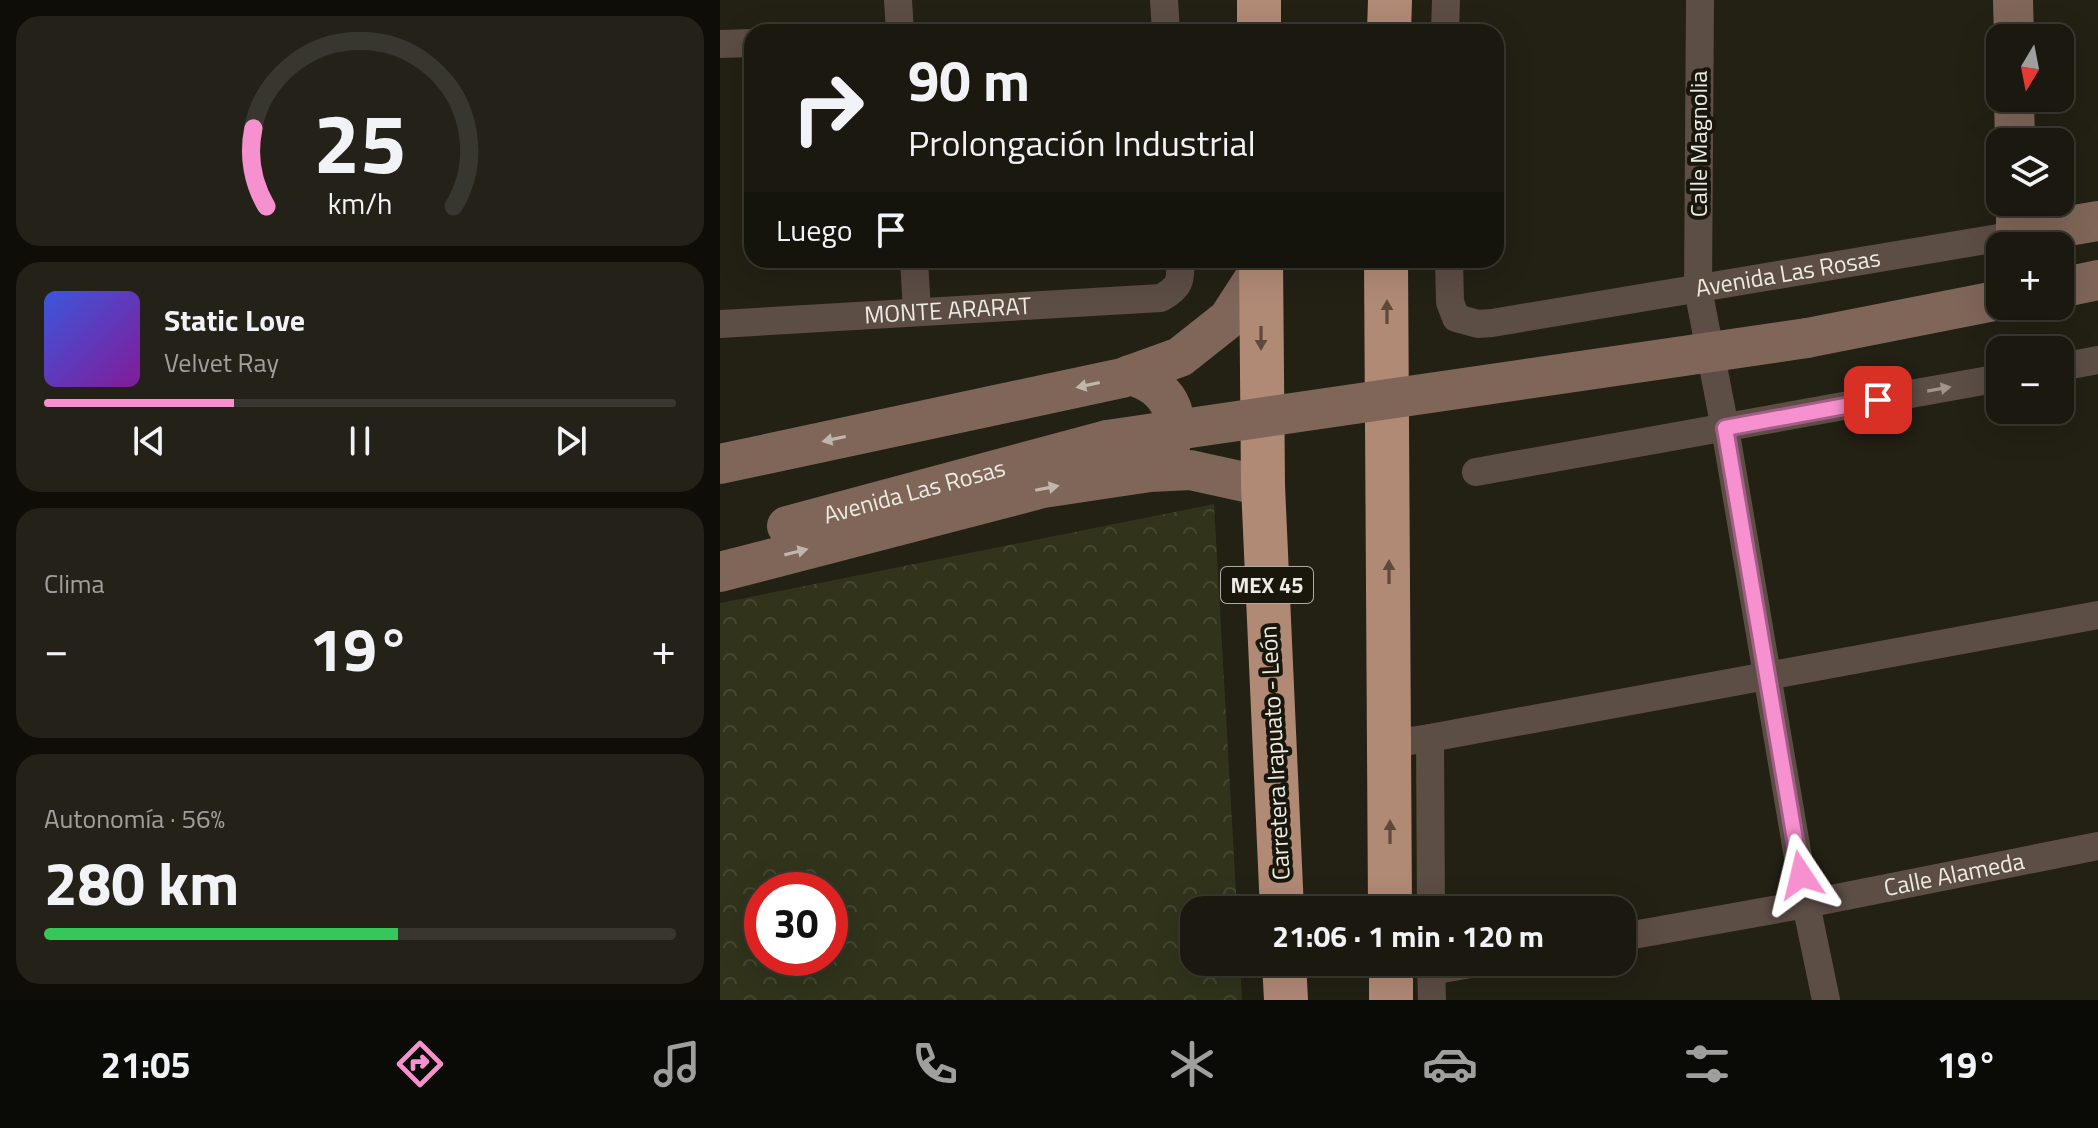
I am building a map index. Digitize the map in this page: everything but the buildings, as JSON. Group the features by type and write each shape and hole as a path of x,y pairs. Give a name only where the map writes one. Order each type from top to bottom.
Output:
{"highway":[{"path":"1259,0 1259,24"},
{"path":"1387,24 1388,0"},
{"name":"Carretera Irapuato - León","path":"1261,268 1263,486 1281,896"},
{"path":"1386,268 1410,741 1392,896"},
{"path":"1285,976 1286,1000"},
{"path":"1391,1000 1409,976"}],"street":[{"path":"898,0 900,24"},
{"path":"1164,0 1166,24"},
{"path":"1445,24 1446,0"},
{"name":"Calle Magnolia","path":"1700,0 1698,289 1725,428 1806,904 1826,1000"},
{"path":"2013,0 2014,24"},
{"path":"720,44 744,43"},
{"name":"Avenida Las Rosas","path":"1449,268 1450,302 1456,318 1478,324 1492,323 1698,289 2016,219 2098,221"},
{"path":"914,268 917,311"},
{"name":"MONTE ARARAT","path":"720,324 1161,298 1174,291 1181,278 1180,268"},
{"path":"720,464 1130,375 1180,357 1228,319 1259,268"},
{"path":"2074,285 2098,280"},
{"name":"Avenida Las Rosas","path":"720,544 1107,440 1807,338 1986,303"},
{"path":"2074,364 2098,360"},
{"path":"1130,375 1145,379 1158,389 1168,401 1174,416 1175,432 1171,448 1150,472"},
{"path":"1476,472 1986,381"},
{"path":"720,572 1043,488 1150,472 1190,470 1263,486"},
{"path":"1429,896 1410,741 2098,615"},
{"name":"Calle Alameda","path":"1636,934 2098,846"},
{"path":"1422,976 1432,1000"}],"green space":[{"path":"1214,504 1236,896 1180,896 1180,976 1241,976 1242,1000 720,1000 720,603"}],"route":[{"path":"1801,875 1725,428 1878,400"}]}
